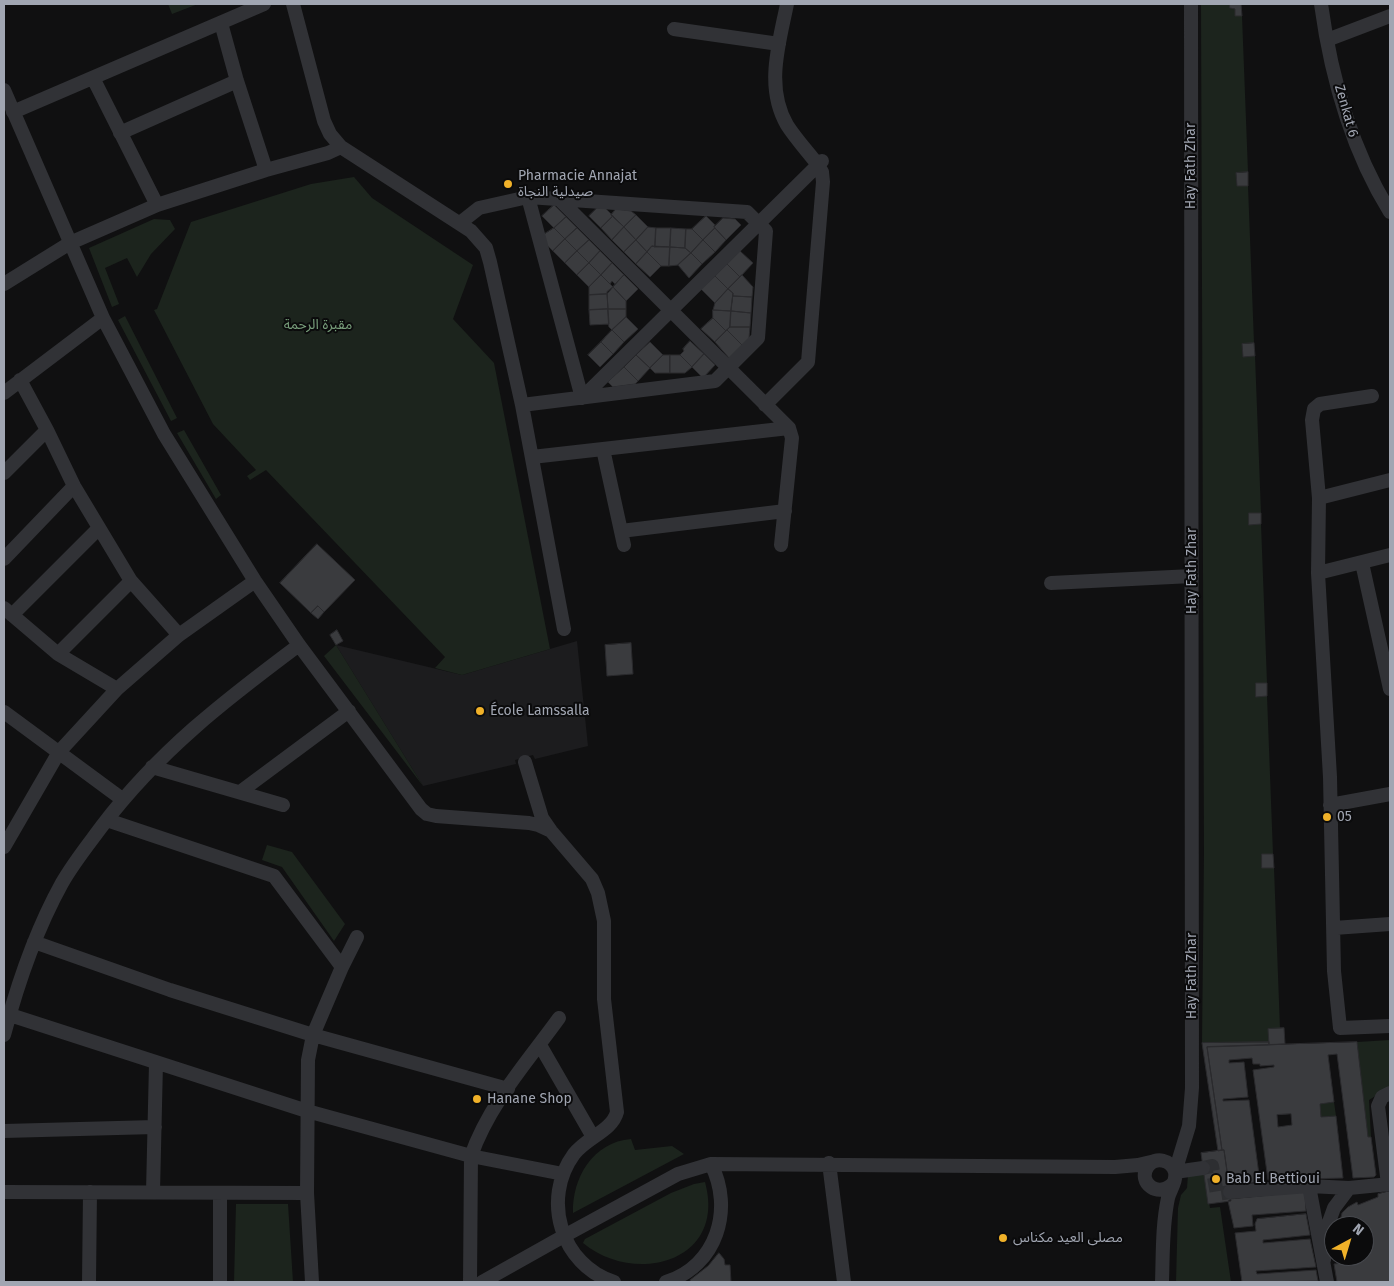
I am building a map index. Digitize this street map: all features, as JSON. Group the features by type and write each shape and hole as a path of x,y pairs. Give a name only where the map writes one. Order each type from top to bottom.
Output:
{"street":[{"path":"13,112 264,4"},
{"path":"293,4 324,121 330,134 341,146 471,231 486,248 522,405 564,629"},
{"path":"765,405 808,362 823,182 820,163 787,124 779,106 776,92 774,74 786,4"},
{"name":"Hay Fath Zhar","path":"1163,1229 1168,1195 1191,1113 1192,1088 1191,4"},
{"name":"Zenkat 6","path":"1321,4 1327,40 1344,112 1353,139 1390,212"},
{"path":"1327,40 1390,16"},
{"path":"221,22 266,170"},
{"path":"674,29 779,44"},
{"path":"93,78 157,205"},
{"path":"120,133 238,81"},
{"path":"4,90 103,318 164,434 255,581 299,645 421,809 427,814 528,823 538,825 550,831"},
{"path":"4,284 70,243 157,205 266,170 328,153 341,146"},
{"path":"582,398 820,163"},
{"path":"460,224 479,208 528,197 747,212 766,230 758,338 715,381 522,405"},
{"path":"528,197 582,398"},
{"path":"559,199 789,428 792,438 781,545"},
{"path":"4,393 103,318"},
{"path":"20,380 74,486 131,581 179,635"},
{"path":"1372,396 1320,404 1314,409 1312,420 1319,498 1318,573 1330,805 1334,971 1340,1028 1390,1026"},
{"path":"532,457 789,428"},
{"path":"4,473 47,430"},
{"path":"603,449 624,545"},
{"path":"1319,498 1390,480"},
{"path":"4,559 74,486"},
{"path":"621,531 784,511"},
{"path":"99,528 8,612 58,654 117,689"},
{"path":"1318,573 1390,555"},
{"path":"1362,563 1390,689"},
{"path":"1051,583 1192,576"},
{"path":"58,654 131,581"},
{"path":"4,847 59,752 117,689 179,635 255,581"},
{"path":"4,1035 6,1014 34,942 62,882 77,858 122,799 177,742 226,700 299,645"},
{"path":"240,792 348,711"},
{"path":"4,712 122,799"},
{"path":"525,762 536,804 542,818 550,831 592,879 598,893 604,921 604,999 617,1112 615,1120 610,1126 593,1137 576,1152 563,1174 557,1199 560,1224 570,1248 597,1275 614,1282"},
{"path":"152,767 284,805"},
{"path":"1330,805 1390,794"},
{"path":"106,820 274,876 342,967"},
{"path":"1334,928 1390,924"},
{"path":"312,1282 308,1193 308,1060 313,1035 357,937"},
{"path":"34,942 170,990 313,1035 508,1088"},
{"path":"6,1014 307,1111 471,1156 563,1174"},
{"path":"470,1282 471,1156 478,1136 499,1100 560,1018"},
{"path":"540,1044 593,1137"},
{"path":"153,1192 156,1063"},
{"path":"1234,1192 1309,1186 1349,1188 1389,1184 1378,1106 1382,1097 1390,1093"},
{"path":"4,1131 155,1127"},
{"path":"1162,1282 1163,1229 1157,1196 1145,1176 1145,1171 1151,1163 1171,1153 1185,1138"},
{"path":"482,1282 678,1174 711,1164 1115,1167 1165,1161 1170,1164 1174,1177"},
{"path":"666,1282 692,1268 709,1250 715,1238 722,1202 720,1189 711,1164"},
{"path":"829,1164 844,1282"},
{"path":"1115,1167 1141,1179 1157,1190 1167,1189 1174,1177 1203,1168"},
{"path":"1309,1186 1324,1260"},
{"path":"1331,1216 1334,1208 1349,1188"},
{"path":"4,1192 308,1193"},
{"path":"89,1282 90,1192"},
{"path":"220,1193 220,1282"},
{"path":"1325,1266 1327,1282"}],"shaded area":[{"name":"École Lamssalla","path":"577,641 588,746 535,759 533,755 515,760 516,764 423,786 336,645 462,675"}],"green space":[{"path":"168,4 198,4 172,14"},
{"path":"1201,4 1230,4 1230,8 1235,9 1235,16 1242,16 1248,172 1236,173 1237,186 1248,186 1254,343 1242,344 1243,357 1255,356 1261,513 1249,513 1249,524 1261,524 1267,683 1256,683 1256,696 1267,696 1273,854 1262,854 1262,868 1274,868 1280,1029 1269,1042 1202,1043 1204,853"},
{"name":"مقبرة الرحمة","path":"354,177 372,198 473,265 453,319 494,363 550,649 462,675 435,668 445,657 266,470 250,480 247,476 256,470 213,424 154,310 157,309 191,222 311,184"},
{"path":"154,219 170,220 175,229 151,254 137,277 127,258 105,268 119,304 112,307 89,248"},
{"path":"125,316 177,418 171,421 118,320"},
{"path":"184,430 221,495 216,499 177,433"},
{"path":"336,645 423,786 324,656"},
{"path":"267,845 292,852 345,924 334,941 282,867 262,860"},
{"path":"1390,1040 1390,1087 1369,1100 1371,1137 1368,1137 1357,1042"},
{"path":"1334,1102 1336,1116 1321,1117 1320,1104"},
{"path":"631,1139 635,1150 672,1146 684,1154 573,1213 576,1187 587,1164 606,1147"},
{"path":"1204,1173 1210,1208 1220,1207 1231,1282 1176,1282 1178,1208 1181,1195 1187,1188 1188,1175"},
{"path":"705,1182 708,1209 703,1231 690,1248 672,1259 650,1264 627,1263 604,1256 583,1243 585,1239 671,1193"},
{"path":"236,1204 288,1204 293,1282 234,1282"}],"building":[{"path":"1230,4 1241,4 1242,16 1235,16 1235,9 1230,8"},
{"path":"1248,172 1248,186 1237,186 1236,173"},
{"path":"554,205 566,217 554,228 542,216"},
{"path":"597,208 605,208 613,216 601,228 589,216"},
{"path":"616,209 631,211 636,215 624,227 611,215"},
{"path":"636,215 648,227 636,240 624,227"},
{"path":"613,216 624,227 612,240 601,228"},
{"path":"706,216 715,225 715,228 703,240 692,229"},
{"path":"566,217 577,228 565,239 554,228"},
{"path":"723,218 735,219 741,225 726,240 714,227"},
{"path":"624,227 636,240 624,252 612,240"},
{"path":"648,227 656,228 655,247 652,246 647,252 636,240"},
{"path":"554,228 565,239 553,251 544,242 543,235"},
{"path":"577,228 589,240 577,251 565,239"},
{"path":"656,228 671,228 670,247 655,247"},
{"path":"671,228 686,229 685,248 670,247"},
{"path":"715,228 726,240 715,252 703,240"},
{"path":"686,229 692,229 703,240 691,253 685,248"},
{"path":"565,239 577,251 565,263 553,251"},
{"path":"589,240 600,251 589,263 577,251"},
{"path":"636,240 647,252 636,264 624,252"},
{"path":"703,240 715,252 702,264 691,253"},
{"path":"652,246 670,247 669,266 661,266 647,252"},
{"path":"670,247 685,248 691,253 678,265 669,266"},
{"path":"577,251 589,263 577,275 565,263"},
{"path":"600,251 612,263 601,275 589,263"},
{"path":"740,251 753,263 740,277 727,264"},
{"path":"647,252 661,266 650,277 636,264"},
{"path":"691,253 702,264 689,278 678,265"},
{"path":"589,263 601,275 589,287 577,275"},
{"path":"612,263 624,275 615,284 612,281 610,284 601,275"},
{"path":"727,264 740,277 728,289 715,276"},
{"path":"601,275 613,287 607,294 589,295 589,287"},
{"path":"624,275 638,289 626,301 613,287"},
{"path":"742,275 753,287 752,297 733,296 733,293 728,289"},
{"path":"715,276 728,289 715,303 701,289"},
{"path":"613,287 626,301 626,309 608,309 607,292"},
{"path":"728,289 733,293 731,311 713,310 715,303"},
{"path":"607,294 608,309 589,310 589,295"},
{"path":"733,296 752,297 751,313 731,311"},
{"path":"608,309 626,309 626,317 612,330 609,327"},
{"path":"608,309 609,324 590,325 589,310"},
{"path":"713,310 731,311 730,327 726,331 713,318"},
{"path":"731,311 751,313 750,327 730,327"},
{"path":"626,317 638,329 624,342 612,330"},
{"path":"713,318 726,331 715,342 701,329"},
{"path":"730,327 750,327 749,338 742,345 727,330"},
{"path":"612,330 624,342 613,354 601,342"},
{"path":"727,330 742,345 729,358 715,342"},
{"path":"690,341 704,354 692,367 680,355"},
{"path":"601,342 613,354 600,367 588,355"},
{"path":"650,342 663,355 650,368 636,355"},
{"path":"1254,343 1255,356 1243,357 1242,344"},
{"path":"704,354 715,365 703,378 692,367"},
{"path":"636,355 650,368 638,381 624,367"},
{"path":"663,355 670,355 670,373 655,373 650,368"},
{"path":"670,355 680,355 692,367 685,373 670,373"},
{"path":"624,367 638,381 635,384 613,387 608,382"},
{"path":"1249,513 1261,513 1261,524 1249,525"},
{"path":"317,544 355,580 324,612 318,606 311,613 280,583"},
{"path":"318,606 324,612 318,619 311,613"},
{"path":"337,630 343,641 336,645 330,635"},
{"path":"631,643 633,674 607,676 605,645"},
{"path":"1256,683 1267,683 1267,696 1256,697"},
{"path":"1262,854 1273,854 1274,868 1262,868"},
{"path":"1284,1028 1285,1044 1269,1045 1268,1029"},
{"path":"1269,1042 1269,1045 1207,1047 1222,1150 1218,1151 1202,1043"},
{"path":"1357,1042 1368,1137 1371,1137 1376,1175 1374,1177 1353,1178 1337,1054 1328,1055 1334,1102 1320,1104 1321,1117 1336,1116 1343,1178 1268,1180 1253,1070 1274,1067 1274,1065 1260,1066 1260,1064 1253,1064 1252,1058 1229,1060 1229,1063 1244,1062 1248,1097 1223,1099 1223,1101 1249,1100 1260,1182 1229,1184 1224,1150 1222,1150 1207,1047","holes":["1291,1114 1292,1125 1278,1127 1277,1115"]},
{"name":"Bab El Bettioui","path":"1224,1150 1231,1201 1208,1204 1201,1153"},
{"path":"1390,1191 1390,1282 1337,1282 1334,1266 1374,1266 1374,1216 1341,1216 1348,1207 1357,1202 1358,1205 1378,1197 1378,1194"},
{"path":"1305,1192 1306,1211 1252,1215 1253,1226 1234,1228 1228,1201 1231,1199"},
{"path":"1306,1214 1310,1235 1263,1240 1263,1243 1310,1239 1316,1267 1256,1271 1257,1274 1316,1270 1318,1281 1242,1282 1235,1233 1256,1231 1255,1224 1257,1219"},
{"path":"719,1253 724,1259 725,1265 730,1265 731,1282 691,1282 690,1280 708,1266"}],"tunnel":[{"path":"1203,1168 1212,1166 1217,1194 1230,1192"}],"place":[{"name":"Pharmacie Annajat صيدلية النجاة","path":"508,184"},
{"name":"École Lamssalla","path":"480,711"},
{"name":"05","path":"1327,817"},
{"name":"Hanane Shop","path":"477,1099"},
{"name":"Bab El Bettioui","path":"1216,1179"},
{"name":"مصلى العيد مكناس","path":"1003,1238"}]}
